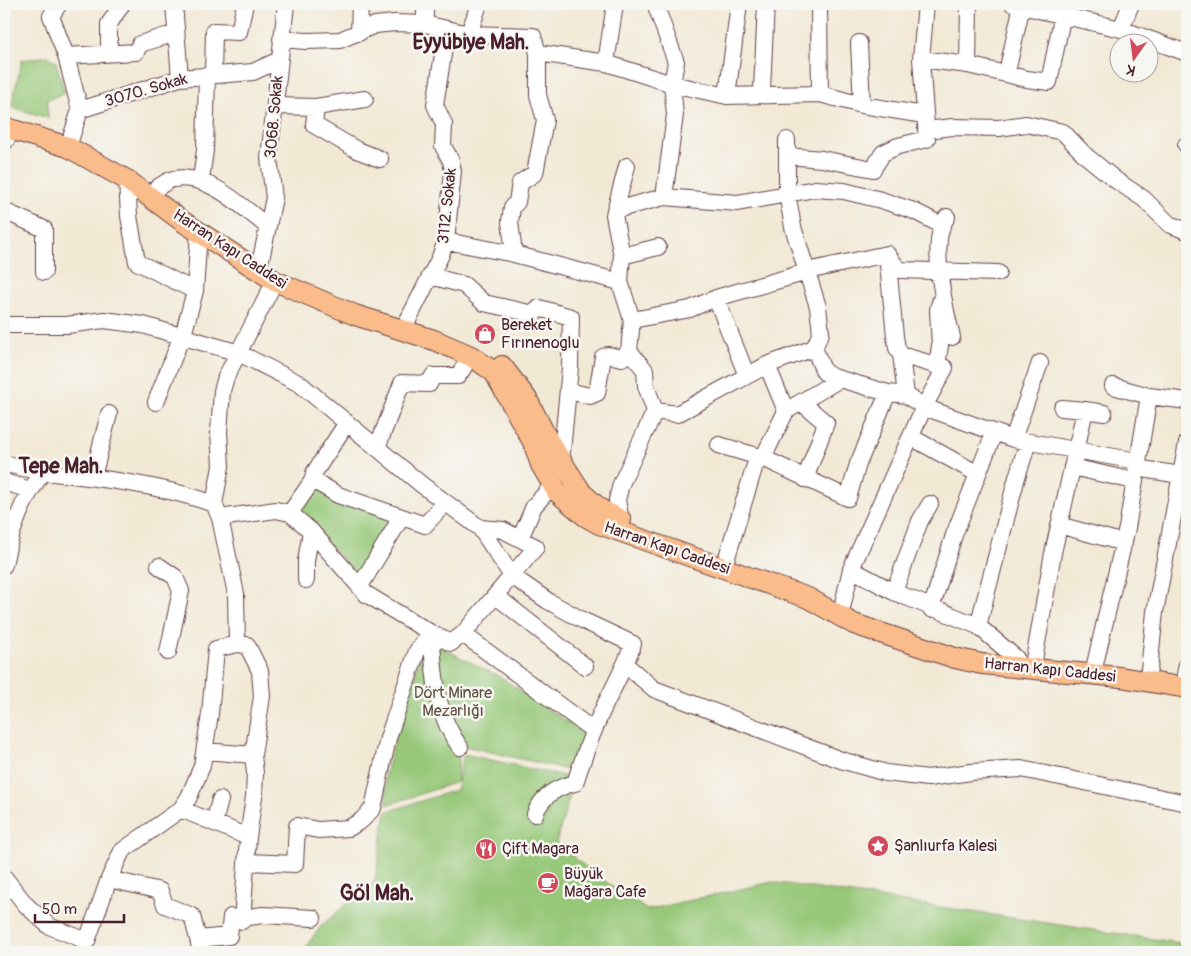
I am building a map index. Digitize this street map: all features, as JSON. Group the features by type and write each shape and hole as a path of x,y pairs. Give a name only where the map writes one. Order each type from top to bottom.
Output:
{"main road":[{"name":"Harran Kapı Caddesi","path":"6,129 69,144 114,160 261,259 337,300 449,334 486,351 507,372 527,399 561,462 582,493 600,509 621,520 727,557 824,596 842,608 940,643 1025,659 1095,664 1187,676"},
{"name":"Harran Kapı Caddesi","path":"69,144 127,180 199,232 274,281 355,315 434,340 471,356 494,372 534,442 541,465 552,485 557,492 585,516 599,524 808,598 854,624 925,649 982,664 1120,677 1187,676"}],"street":[{"path":"108,54 109,24 122,4"},
{"path":"174,4 180,78"},
{"path":"201,180 214,31 238,32 245,4"},
{"name":"3068. Sokak","path":"261,259 274,198 269,158 286,4"},
{"path":"359,34 360,4"},
{"path":"425,4 425,24"},
{"path":"469,34 479,4"},
{"path":"606,63 615,4"},
{"path":"657,4 657,10 676,62 672,84 675,115 664,197"},
{"path":"727,96 739,4"},
{"path":"766,4 762,90 766,94"},
{"path":"820,4 820,94"},
{"path":"788,156 822,159 873,169 883,152 916,140 927,139 921,58 926,4"},
{"path":"968,65 969,4"},
{"path":"1121,29 1131,4"},
{"path":"1007,72 1017,5 1063,9 1187,52"},
{"path":"52,8 80,110 69,144"},
{"path":"921,58 1007,72 1027,79 1049,82 1063,9"},
{"path":"282,39 306,41 340,40 359,34 375,25 425,24 469,34 533,36 538,53 538,95 545,120 535,173 520,183 517,202 512,207 510,222 514,254"},
{"name":"3112. Sokak","path":"408,320 431,276 446,241 453,171 451,161 444,146 444,124 434,105 447,29"},
{"path":"66,56 136,52 140,44 176,33"},
{"path":"859,43 862,105"},
{"path":"538,53 606,63 672,84 727,96 820,94 925,123 953,127 1000,128 1026,124 1063,132 1086,156 1117,181 1144,199 1169,224 1187,231"},
{"name":"3070. Sokak","path":"80,110 180,78 253,72 279,60"},
{"path":"276,106 316,107 365,99"},
{"path":"316,107 314,125 357,150 380,159"},
{"path":"655,411 677,414 767,365 814,348 821,333 818,307 793,227 787,193 788,140"},
{"path":"568,391 590,396 597,393 603,357 608,355 622,358 629,351 632,320 620,282 622,256 614,215 627,166"},
{"path":"157,188 173,178 201,180 236,202 267,226"},
{"path":"127,180 129,216 137,262 195,291"},
{"path":"615,210 664,197 737,203 815,189 844,191 944,221 938,270 942,297 952,337"},
{"path":"4,211 44,229 44,272"},
{"path":"156,402 170,369 180,335 185,328 195,291 199,232"},
{"path":"446,241 514,254 620,282"},
{"path":"622,256 658,247"},
{"path":"632,320 690,309 716,298 807,271 887,254"},
{"path":"887,254 899,270 938,270 986,275 998,273"},
{"path":"887,254 895,336 897,348 901,355 906,395"},
{"path":"431,276 464,286 484,304 534,314 539,308 571,317 568,391 561,462"},
{"path":"237,644 236,594 217,511 221,466 219,432 222,391 226,377 274,281"},
{"path":"937,367 940,344 938,310 942,297"},
{"path":"716,298 748,376"},
{"path":"4,325 67,325 104,320 143,325 239,353 300,384 346,424 480,528 512,576 548,601 584,621 633,644 626,666 610,693 594,731 575,783 559,786 539,803 535,814"},
{"path":"814,348 824,372 840,379 888,393 906,395 924,407 969,422 994,433 1021,441 1076,450 1136,470"},
{"path":"621,520 616,500 621,484 655,411 646,386 645,370 629,351"},
{"path":"842,608 851,570 924,407 945,368 937,367 928,361 901,355"},
{"path":"377,448 402,383 429,384 433,376 458,376 471,356"},
{"path":"978,626 1017,477 1021,441 1040,363"},
{"path":"767,365 786,411"},
{"path":"727,557 755,465 763,458 786,411 840,379"},
{"path":"1113,386 1149,396 1187,401"},
{"path":"719,445 763,458 848,498 858,464 888,393"},
{"path":"1095,664 1124,543 1149,396"},
{"path":"801,402 826,423 805,479"},
{"path":"1062,408 1104,413"},
{"path":"851,570 931,609 978,626 1025,659 1059,526 1085,410"},
{"path":"93,477 109,414"},
{"path":"290,514 313,480 314,473 346,424"},
{"path":"931,609 954,535 994,433"},
{"path":"911,437 978,474"},
{"path":"1149,670 1156,612 1184,475 1187,443"},
{"path":"4,463 43,472 93,477 185,493 217,511 276,510 290,514 310,531 366,594 451,643 462,634 496,596 536,546 503,530 480,528"},
{"path":"1072,467 1136,470 1184,475"},
{"path":"4,564 14,528 30,490 43,472"},
{"path":"313,480 338,495 425,526 446,503"},
{"path":"4,482 30,490"},
{"path":"520,539 534,506 552,485"},
{"path":"894,592 920,521 930,504"},
{"path":"360,586 402,518"},
{"path":"1059,526 1124,543"},
{"path":"306,580 306,561 310,531"},
{"path":"159,566 175,577 181,591 168,652"},
{"path":"496,596 585,666"},
{"path":"431,633 437,700 450,734 460,747"},
{"path":"246,862 295,864 297,826 318,830 349,828 362,820 373,808 388,738 417,651 431,633"},
{"path":"462,634 594,731"},
{"path":"4,877 26,905 49,926 87,941 109,879 122,851 180,809 190,798 202,766 205,751 216,649 237,644 247,645 262,678 260,719 253,755 255,789 248,837 242,918"},
{"path":"626,666 654,689 841,760 886,773 928,778 971,772 1021,770 1187,803"},
{"path":"205,751 253,755"},
{"path":"214,823 220,800"},
{"path":"180,809 248,837"},
{"path":"109,879 160,891 165,905 192,916 200,946 228,936 231,917 242,921 242,918 262,915 313,918"}],"green space":[{"path":"48,56 56,62 65,93 47,100 48,118 11,107 22,60"},
{"path":"314,487 398,519 362,580 298,512"},
{"name":"Dört Minare Mezarlığı","path":"436,645 500,677 585,734 573,771 460,745 457,782 387,805 385,773 421,654"},
{"path":"464,754 572,778 569,799 556,843 596,875 647,910 772,882 1187,944 1187,952 302,952 321,926 375,880 386,812 456,790"}],"place":[{"name":"Bereket Fırınenoglu","path":"485,334"},
{"name":"Şanlıurfa Kalesi","path":"878,846"},
{"name":"Çift Magara","path":"486,849"},
{"name":"Büyük Mağara Cafe","path":"548,883"}],"district":[{"name":"Eyyübiye Mah.","path":"471,42"},
{"name":"Tepe Mah.","path":"61,466"},
{"name":"Göl Mah.","path":"377,893"}]}
